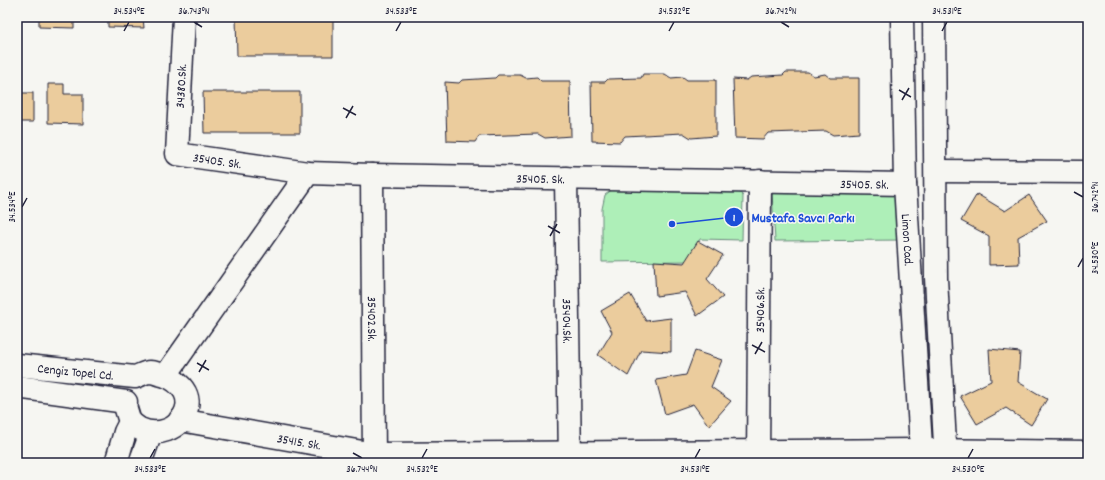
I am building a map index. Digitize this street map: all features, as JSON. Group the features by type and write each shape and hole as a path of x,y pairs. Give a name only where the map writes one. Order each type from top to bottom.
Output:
{"street":[{"name":"34380.Sk.","path":"177,154 184,17"},
{"name":"Limon Cad.","path":"902,17 905,184 922,456"},
{"name":"Limon Cad.","path":"934,17 936,278 946,457"},
{"name":"35405. Sk.","path":"177,154 308,173 905,184"},
{"path":"936,171 1088,172"},
{"path":"166,375 308,173"},
{"name":"35402.Sk.","path":"372,175 374,458"},
{"name":"35404.Sk.","path":"566,178 569,458"},
{"name":"35406.Sk.","path":"758,457 760,181"},
{"name":"Cengiz Topel Cd.","path":"17,365 135,377"},
{"path":"116,463 125,432 128,412 128,390 135,377 150,372 166,375 175,380 182,388 186,399 186,410 180,420 172,429 161,432 151,433 139,429 128,412"},
{"name":"Cengiz Topel Cd.","path":"17,389 128,412"},
{"name":"35415. Sk.","path":"180,420 374,458 946,457 1088,452"},
{"path":"140,463 151,433"}],"green space":[{"path":"780,185 900,191 903,240 775,241 772,193"},
{"path":"613,189 737,189 743,196 742,240 700,239 688,261 602,262 602,209 605,195"}],"building":[{"path":"39,17 74,17 74,28 39,27"},
{"path":"108,17 143,17 144,28 108,27"},
{"path":"236,17 333,17 333,56 237,56"},
{"path":"786,72 808,72 814,76 825,74 830,78 859,78 859,133 833,135 826,131 768,133 763,139 735,138 733,79 747,80 751,77 783,75"},
{"path":"643,74 665,74 671,78 683,77 687,80 716,80 716,136 691,138 683,133 625,136 620,142 592,141 591,82 605,82 608,79 641,78"},
{"path":"498,75 520,75 526,78 537,77 541,81 570,81 571,136 545,138 538,134 479,136 475,142 447,141 445,82 459,83 462,80 495,78"},
{"path":"48,84 64,84 64,94 83,94 83,124 48,123"},
{"path":"203,92 300,92 300,133 204,133"},
{"path":"17,93 33,93 33,122 17,122"},
{"path":"977,194 1005,211 1029,195 1047,221 1018,237 1019,264 989,265 989,236 961,221"},
{"path":"698,241 723,255 707,279 723,297 697,316 685,292 656,296 654,261 684,263"},
{"path":"630,294 646,321 671,318 671,352 641,350 628,376 598,355 612,332 601,311"},
{"path":"989,349 1020,352 1018,382 1047,399 1031,425 1006,408 977,424 960,396 991,381"},
{"path":"695,351 722,360 711,387 731,401 709,426 693,404 665,414 656,380 686,375"}],"place":[{"name":"Mustafa Savcı Parkı","path":"672,224"}]}
